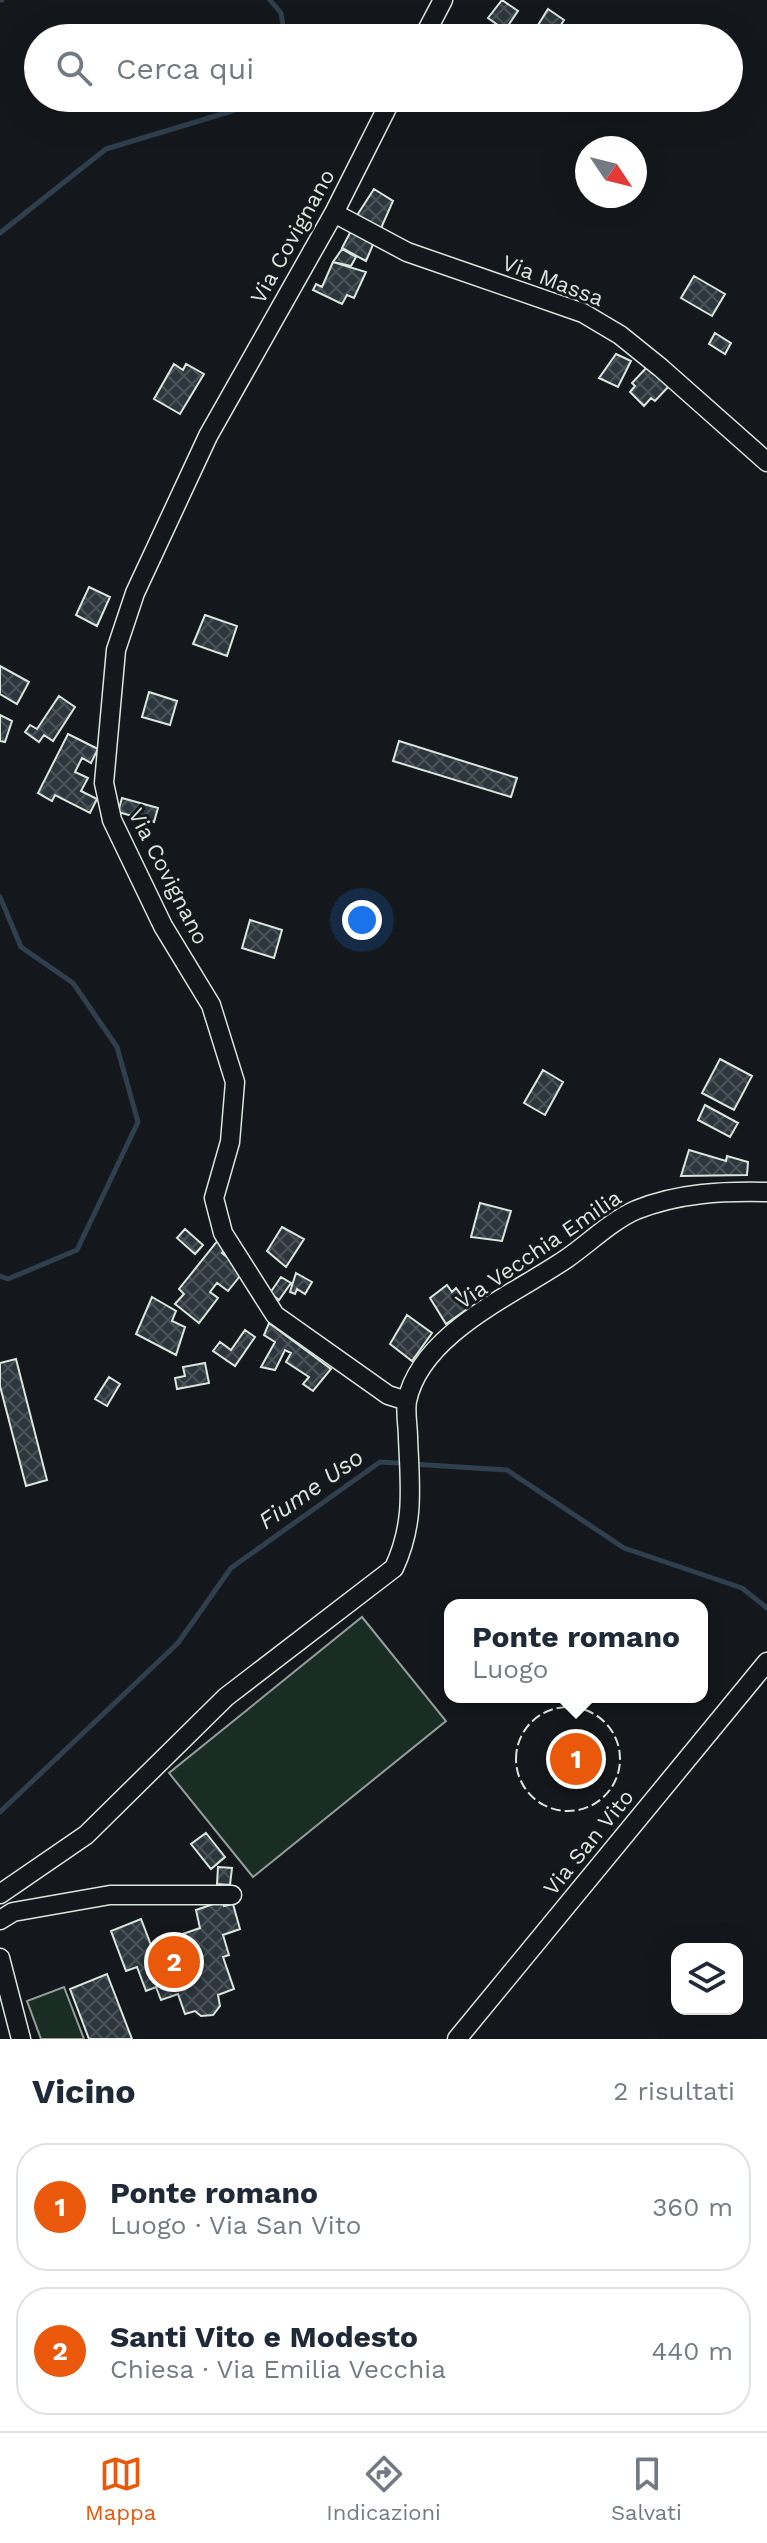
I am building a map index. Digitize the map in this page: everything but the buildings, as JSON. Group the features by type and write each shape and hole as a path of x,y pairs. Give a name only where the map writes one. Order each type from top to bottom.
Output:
{"street":[{"path":"430,24 443,0"},
{"name":"Via Covignano","path":"385,112 334,213 208,436 135,593 116,650 104,783 112,820 163,926 211,1005 235,1082 230,1142 214,1198 223,1233 275,1315 388,1395 407,1401"},
{"name":"Via Massa","path":"334,213 407,252 583,313 630,343 712,410 767,462"},
{"name":"Via Vecchia Emilia","path":"0,1894 86,1835 226,1697 394,1568 408,1538 407,1401 420,1373 445,1341 494,1302 563,1261 633,1211 683,1195 767,1192"},
{"name":"Via San Vito","path":"457,2039 761,1669"},
{"path":"0,1920 13,1912 110,1895 232,1895"},
{"path":"0,1958 21,2039"}],"green space":[{"path":"362,1617 446,1721 253,1877 169,1773"},
{"path":"64,1987 84,2039 41,2039 27,2001"}],"waterway":[{"name":"Fiume Uso","path":"270,0 281,13 283,24"},
{"name":"Fiume Uso","path":"0,233 106,149 229,112"},
{"name":"Fiume Uso","path":"0,897 21,947 73,983 117,1047 138,1122 77,1250 8,1279 0,1276"},
{"name":"Fiume Uso","path":"0,1812 178,1643 231,1568 380,1462 507,1470 624,1548 742,1588 767,1608"}],"fence":[{"path":"568,1707 588,1711 605,1722 616,1739 620,1759 616,1779 605,1796 588,1807 568,1811 548,1807 531,1796 520,1779 516,1759 520,1739 531,1722 548,1711 568,1707"}],"place":[{"name":"Ponte romano","path":"576,1759"},
{"name":"Santi Vito e Modesto","path":"174,1962"}]}
